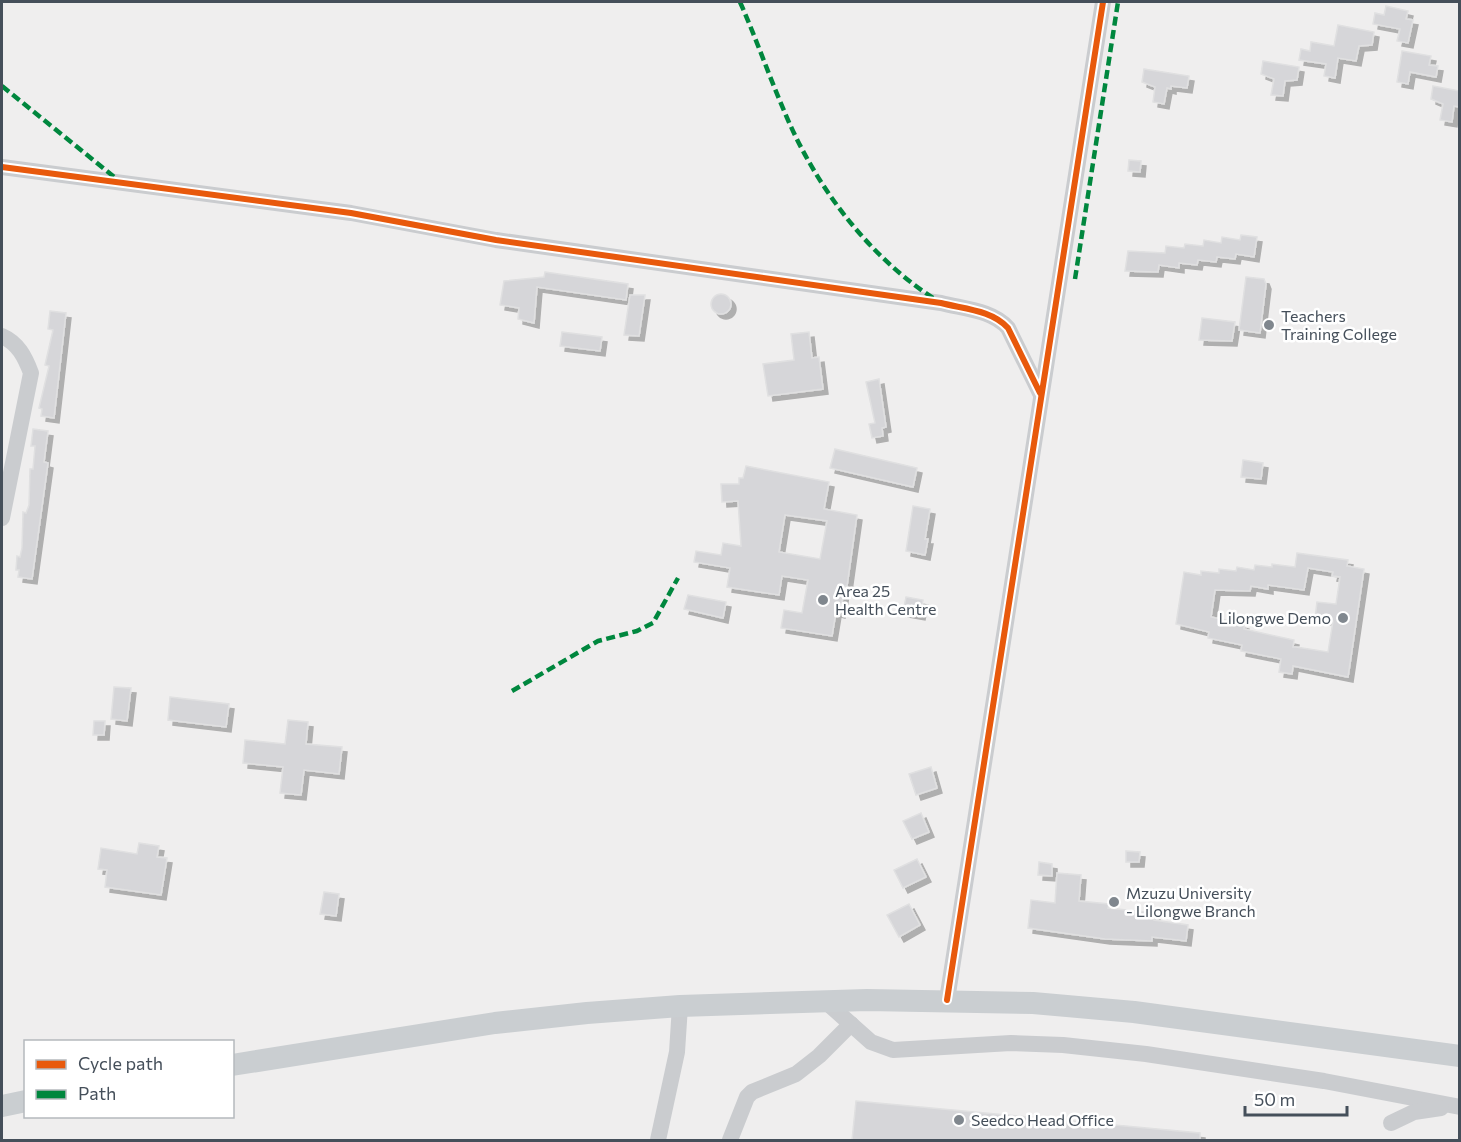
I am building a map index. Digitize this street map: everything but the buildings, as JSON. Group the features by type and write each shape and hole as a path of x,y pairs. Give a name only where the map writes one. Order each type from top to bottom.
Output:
{"main road":[{"path":"234,1065 495,1023 680,1006 947,1000 1134,1012 1460,1056"},
{"path":"2,1106 24,1101"}],"street":[{"path":"947,1000 1040,393 1103,2"},
{"path":"2,167 351,213 496,240 941,303 992,315 1001,321 1008,328 1040,393"},
{"path":"2,336 9,339 24,355 31,374 2,518"},
{"path":"825,1001 871,1042 893,1050 1011,1043 1064,1045 1146,1054 1324,1081 1460,1108"},
{"path":"658,1140 677,1052 680,1006"},
{"path":"730,1140 747,1097 752,1092 796,1074 819,1056 851,1024"},
{"path":"1391,1123 1402,1116 1426,1109 1460,1108"}],"marked path":[{"path":"740,2 797,140 828,192 865,240 909,281 933,298"},
{"path":"1075,279 1118,2"},
{"path":"2,86 118,180"},
{"path":"512,691 598,641 637,631 653,623 678,578"}],"cycle path":[{"path":"947,1000 1103,2"},
{"path":"2,167 351,213 496,240 941,303 986,314 1008,328 1040,393"}],"place":[{"name":"Teachers Training College","path":"1269,325"},
{"name":"Area 25 Health Centre","path":"823,600"},
{"name":"Lilongwe Demo","path":"1343,618"},
{"name":"Mzuzu University - Lilongwe Branch","path":"1114,902"},
{"name":"Seedco Head Office","path":"959,1120"}]}
